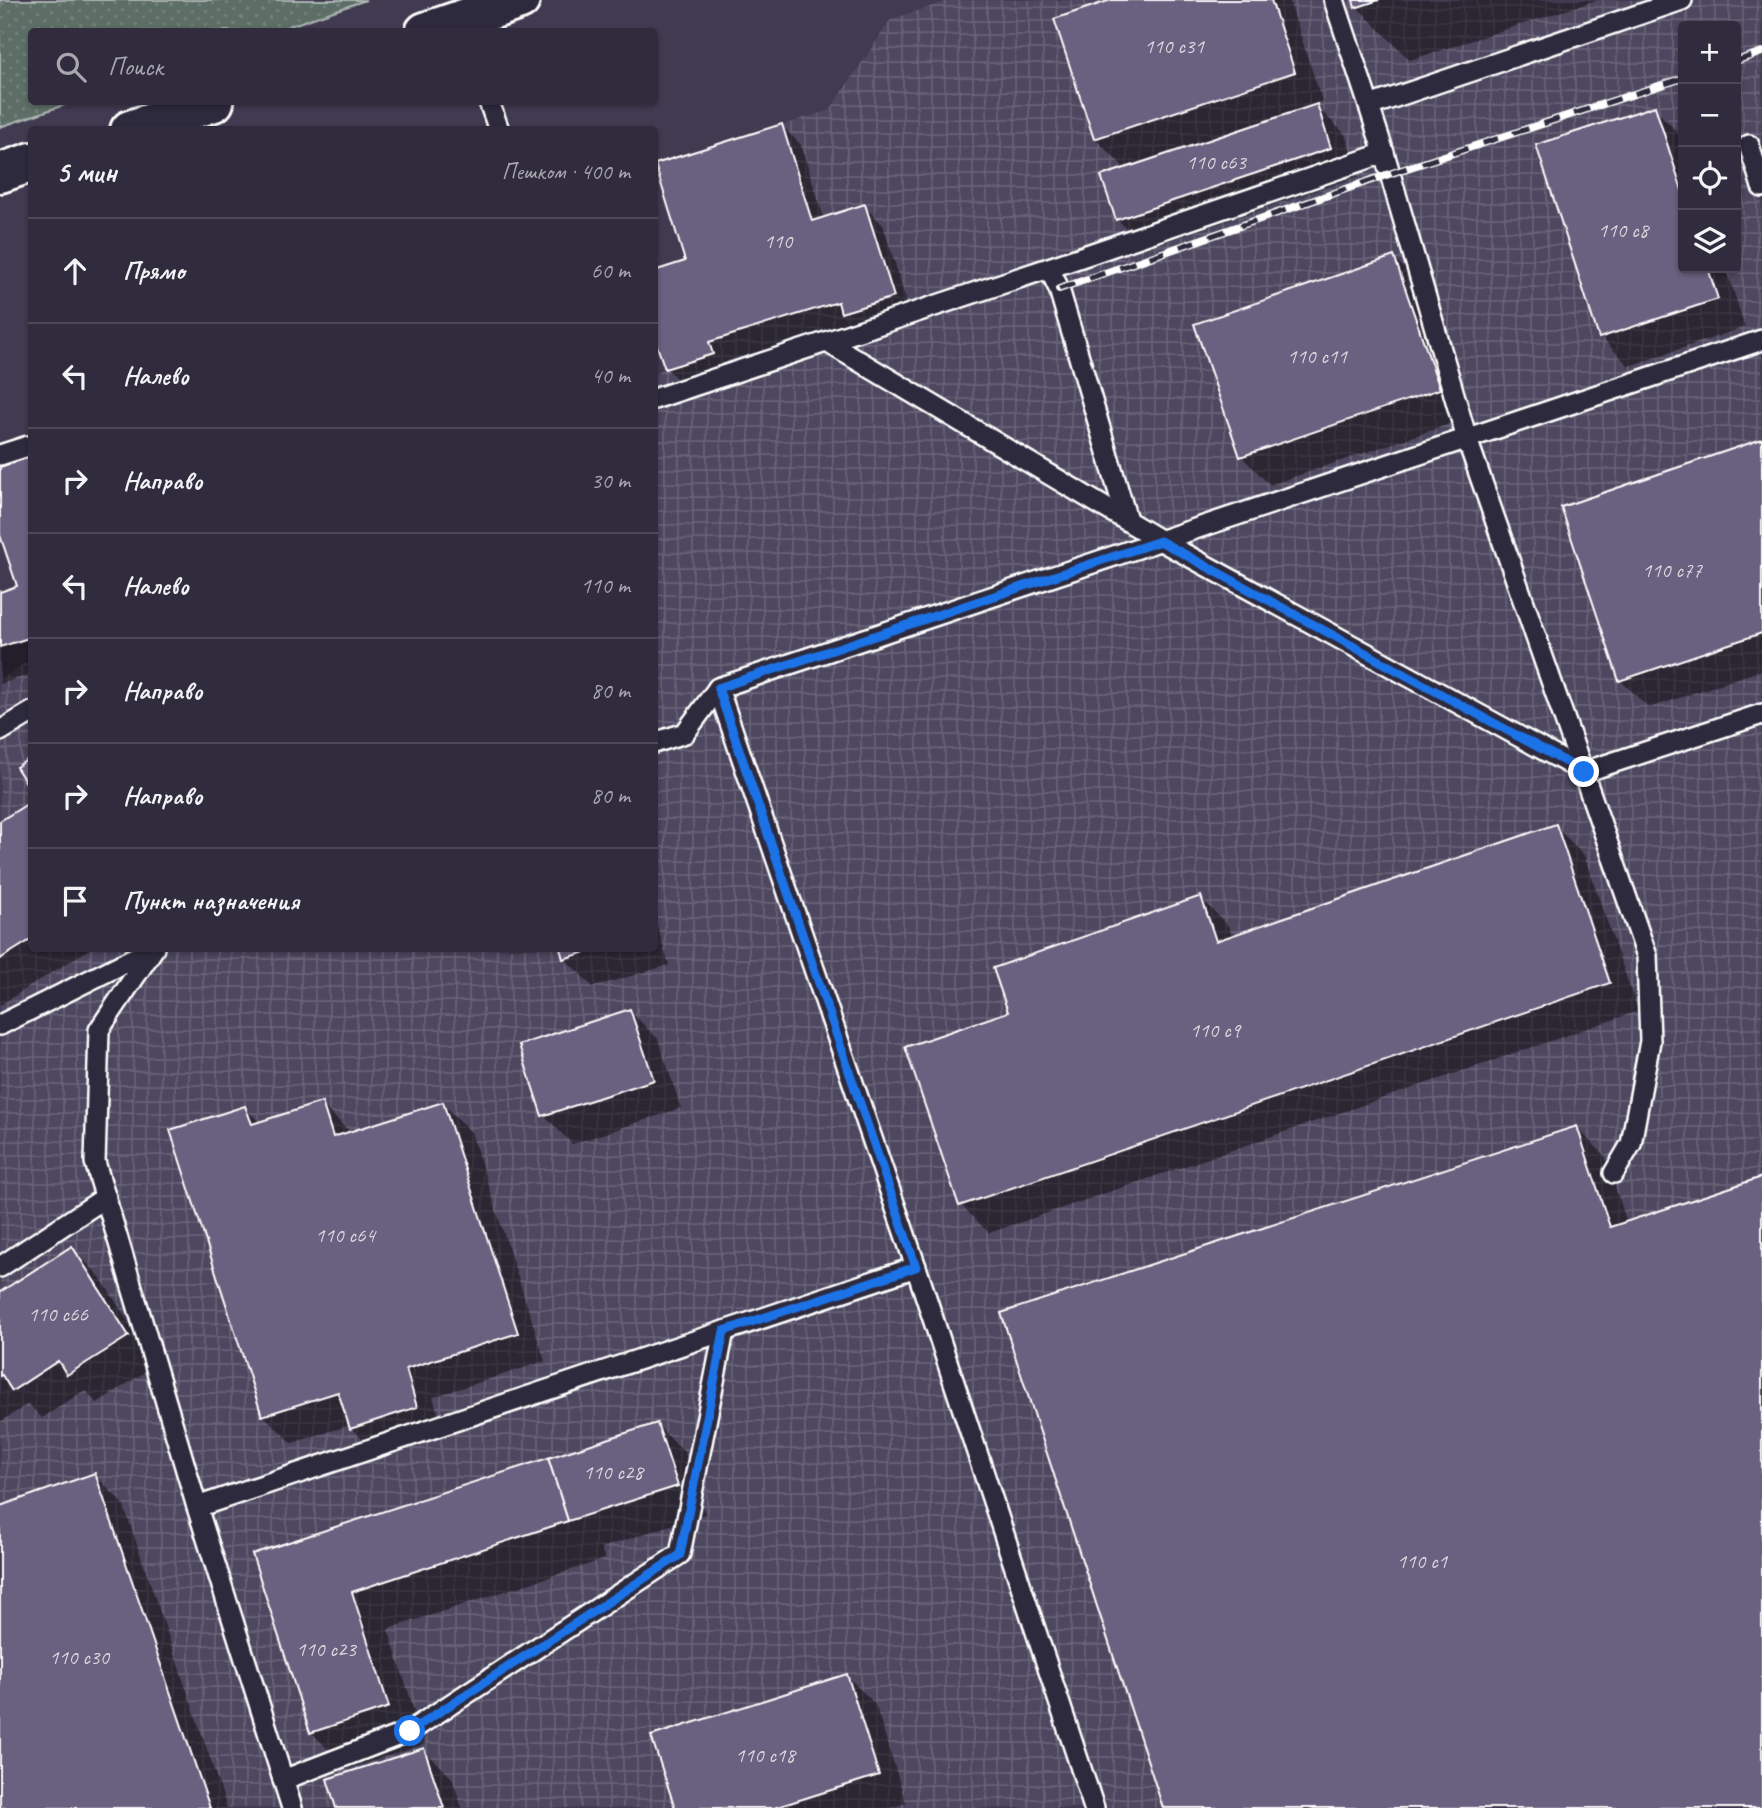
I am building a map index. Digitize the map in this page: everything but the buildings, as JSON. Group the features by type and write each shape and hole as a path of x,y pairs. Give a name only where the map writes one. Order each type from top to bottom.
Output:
{"main road":[{"path":"448,28 520,0"},
{"path":"142,126 205,105"},
{"path":"0,173 28,163"}],"lane":[{"path":"1334,0 1384,153 1467,439 1647,956 1650,1041 1631,1144 1614,1174"},
{"path":"1369,106 1682,0"},
{"path":"490,105 498,126"},
{"path":"1749,145 1762,187"},
{"path":"658,398 1384,153"},
{"path":"1049,268 1059,289 1127,520"},
{"path":"658,742 685,733 718,688 1762,340"},
{"path":"827,342 1160,541 1584,772 1762,714"},
{"path":"0,456 28,446"},
{"path":"718,688 916,1267 1094,1808"},
{"path":"0,731 28,714"},
{"path":"0,1025 146,952"},
{"path":"151,952 99,1030 95,1162 197,1507 292,1808"},
{"path":"0,1267 106,1197"},
{"path":"197,1507 916,1267"},
{"path":"283,1780 410,1731 680,1555 724,1331"}],"shaded area":[{"path":"952,0 1762,0 1762,1808 0,1808 0,680 28,661 28,952 658,952 658,371 664,369 658,348 658,270 685,261 658,174 658,163 830,110 891,19"}],"green space":[{"path":"0,0 366,0 284,28 28,28 28,105 64,105 0,127"}],"railway":[{"path":"1741,59 1762,52"},
{"path":"1059,289 1389,174 1678,80"}],"route":[{"path":"410,1731 680,1555 724,1331 916,1267 718,688 1160,541 1584,772"}]}
